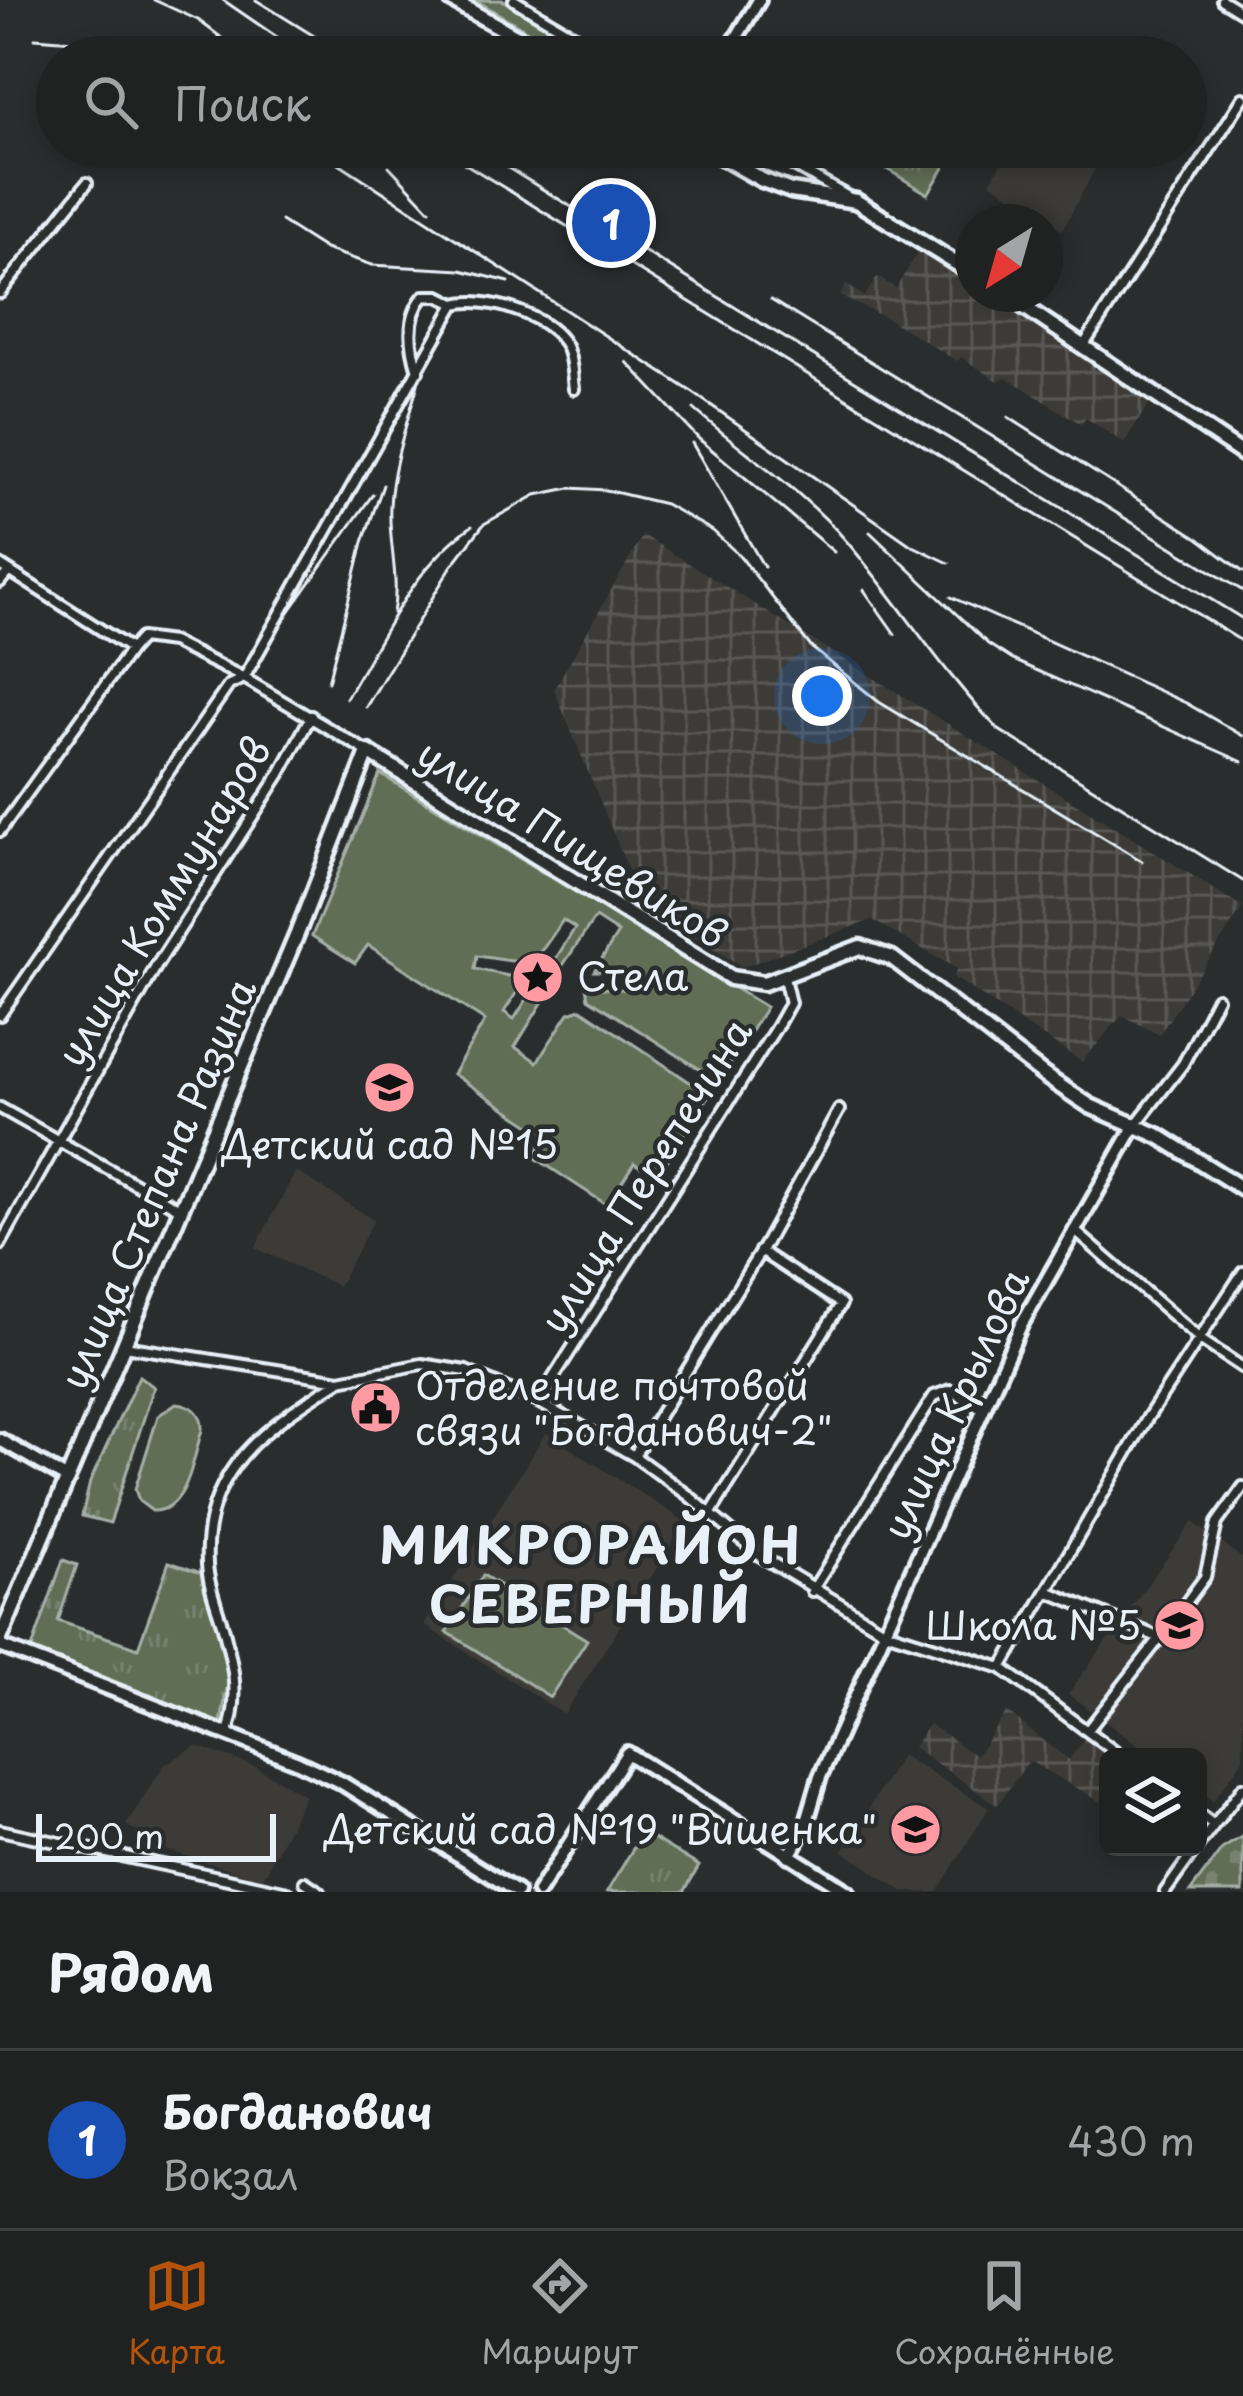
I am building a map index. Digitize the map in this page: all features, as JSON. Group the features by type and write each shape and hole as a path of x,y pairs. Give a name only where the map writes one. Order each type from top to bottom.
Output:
{"main road":[{"path":"451,0 515,36"},
{"path":"741,168 791,191 856,201 955,263"},
{"path":"1033,312 1243,454"},
{"name":"улица Пищевиков","path":"368,752 731,978 747,983 784,978 860,946 892,958 1090,1106 1160,1136 1243,1189"},
{"name":"улица Степана Разина","path":"0,1642 178,1208 297,934 368,752"}],"street":[{"path":"514,0 575,36"},
{"path":"738,36 759,0"},
{"path":"1222,0 1243,13"},
{"path":"1207,154 1243,98"},
{"path":"798,168 856,201"},
{"path":"1084,345 1198,168"},
{"path":"0,293 87,183"},
{"path":"418,372 412,351 416,306 424,296 439,296 455,304 482,300 505,306 561,338 569,353 574,389"},
{"path":"0,1015 229,685 244,678 455,304"},
{"path":"0,582 4,568 131,649 0,831"},
{"name":"улица Пищевиков","path":"131,649 141,638 172,642 244,678 368,752"},
{"name":"улица Коммунаров","path":"0,1245 157,964 280,774 310,716"},
{"name":"улица Перепечина","path":"538,1402 777,1026 790,1003 784,978"},
{"name":"улица Крылова","path":"789,1856 1022,1324 1072,1229 1134,1127 1183,1064 1217,998"},
{"path":"0,1108 178,1208"},
{"path":"634,1456 760,1251 839,1110"},
{"path":"1072,1229 1201,1340 1243,1368"},
{"path":"711,1513 841,1304 760,1251"},
{"path":"1002,1668 1148,1418 1243,1272"},
{"path":"122,1345 340,1380 438,1364 466,1371 538,1402 634,1456 812,1591 885,1631 1002,1668 1110,1748"},
{"path":"227,1737 234,1715 235,1670 207,1568 210,1508 229,1470 280,1418 340,1380"},
{"path":"812,1591 934,1396 950,1390 984,1410"},
{"path":"0,1440 65,1478"},
{"path":"1087,1731 1204,1577 1217,1522 1243,1487"},
{"path":"1047,1591 1160,1638"},
{"path":"0,1642 298,1762 341,1783 518,1892"},
{"path":"538,1892 627,1753 848,1892"},
{"path":"1207,1835 1243,1787"},
{"path":"1207,1820 1214,1825"},
{"path":"0,1830 288,1892"},
{"path":"1165,1892 1191,1856"},
{"path":"305,1882 320,1892"}],"shaded area":[{"path":"998,168 1096,168 1063,228 1063,204 1023,204 990,182"},
{"path":"922,246 955,266 955,312 1026,312 1154,396 1124,443 1086,418 1081,424 1006,377 998,381 961,357 957,361 840,296 846,284 864,297 877,277 896,288"},
{"path":"643,535 1243,907 1159,1035 1122,1015 1082,1062 953,977 957,969 872,920 743,967 644,908 554,689"},
{"path":"296,1171 374,1220 338,1286 255,1248"},
{"path":"546,1433 686,1522 564,1714 424,1625"},
{"name":"Школа №5","path":"1193,1522 1243,1559 1243,1759 1213,1801 1207,1797 1207,1748 1141,1748 1068,1694"},
{"path":"1007,1712 1069,1760 1086,1737 1101,1748 1099,1801 1029,1761 997,1805 913,1747 929,1724 976,1756"},
{"path":"196,1746 254,1766 305,1795 263,1879 167,1850 126,1825 164,1765"},
{"name":"Детский сад №19 \"Вишенка\"","path":"901,1755 989,1808 937,1892 904,1892 843,1851"}],"green space":[{"path":"475,0 502,0 563,36 536,36"},
{"path":"885,168 944,168 928,194"},
{"path":"380,774 766,1007 722,1077 709,1075 588,998 586,987 635,990 634,972 594,971 618,933 595,918 561,968 553,963 575,928 563,920 529,960 477,956 475,969 519,978 522,984 504,1012 514,1019 533,990 545,998 515,1047 537,1062 569,1013 581,1009 709,1095 657,1177 634,1163 607,1205 534,1157 546,1135 453,1074 485,1021 368,945 355,963 312,936"},
{"path":"139,1376 154,1387 110,1523 82,1516 90,1482"},
{"path":"176,1403 195,1410 202,1430 181,1493 174,1503 152,1511 139,1501 135,1489 158,1416"},
{"path":"63,1560 77,1565 58,1621 138,1648 169,1562 201,1573 230,1671 221,1723 29,1657"},
{"path":"483,1575 587,1640 550,1697 447,1632"},
{"path":"643,1832 699,1866 684,1892 607,1892"},
{"path":"1243,1836 1243,1892 1190,1892 1222,1849"}],"railway":[{"path":"154,0 198,20 219,36"},
{"path":"223,0 275,36"},
{"path":"256,0 314,36"},
{"path":"346,168 692,392 911,545 949,563"},
{"path":"391,168 430,210"},
{"path":"472,168 1243,642"},
{"path":"508,168 1243,619"},
{"path":"281,221 325,249 372,265 461,270 509,282"},
{"path":"771,300 1243,591"},
{"path":"627,362 699,439 834,552"},
{"path":"393,613 391,491 418,384"},
{"path":"694,409 831,524 999,730 1243,881"},
{"path":"1008,417 1198,538 1243,572"},
{"path":"692,443 764,567"},
{"path":"328,682 363,542 383,485"},
{"path":"366,707 451,567 484,524 536,495 570,488 606,490 665,504 713,531 740,556 811,647 879,702 1142,861"},
{"path":"289,612 373,494"},
{"path":"346,698 416,582 472,526"},
{"path":"870,532 988,644 1013,660 1243,762"},
{"path":"864,590 895,634"},
{"path":"951,597 1186,703 1243,736"}],"place":[{"name":"Богданович","path":"611,223"},
{"name":"Стела","path":"538,977"},
{"name":"Детский сад №15","path":"390,1088"},
{"name":"Отделение почтовой связи \"Богданович-2\"","path":"376,1408"},
{"name":"Школа №5","path":"1180,1626"},
{"name":"Детский сад №19 \"Вишенка\"","path":"916,1830"}],"district":[{"name":"МИКРОРАЙОН СЕВЕРНЫЙ","path":"591,1575"}]}
